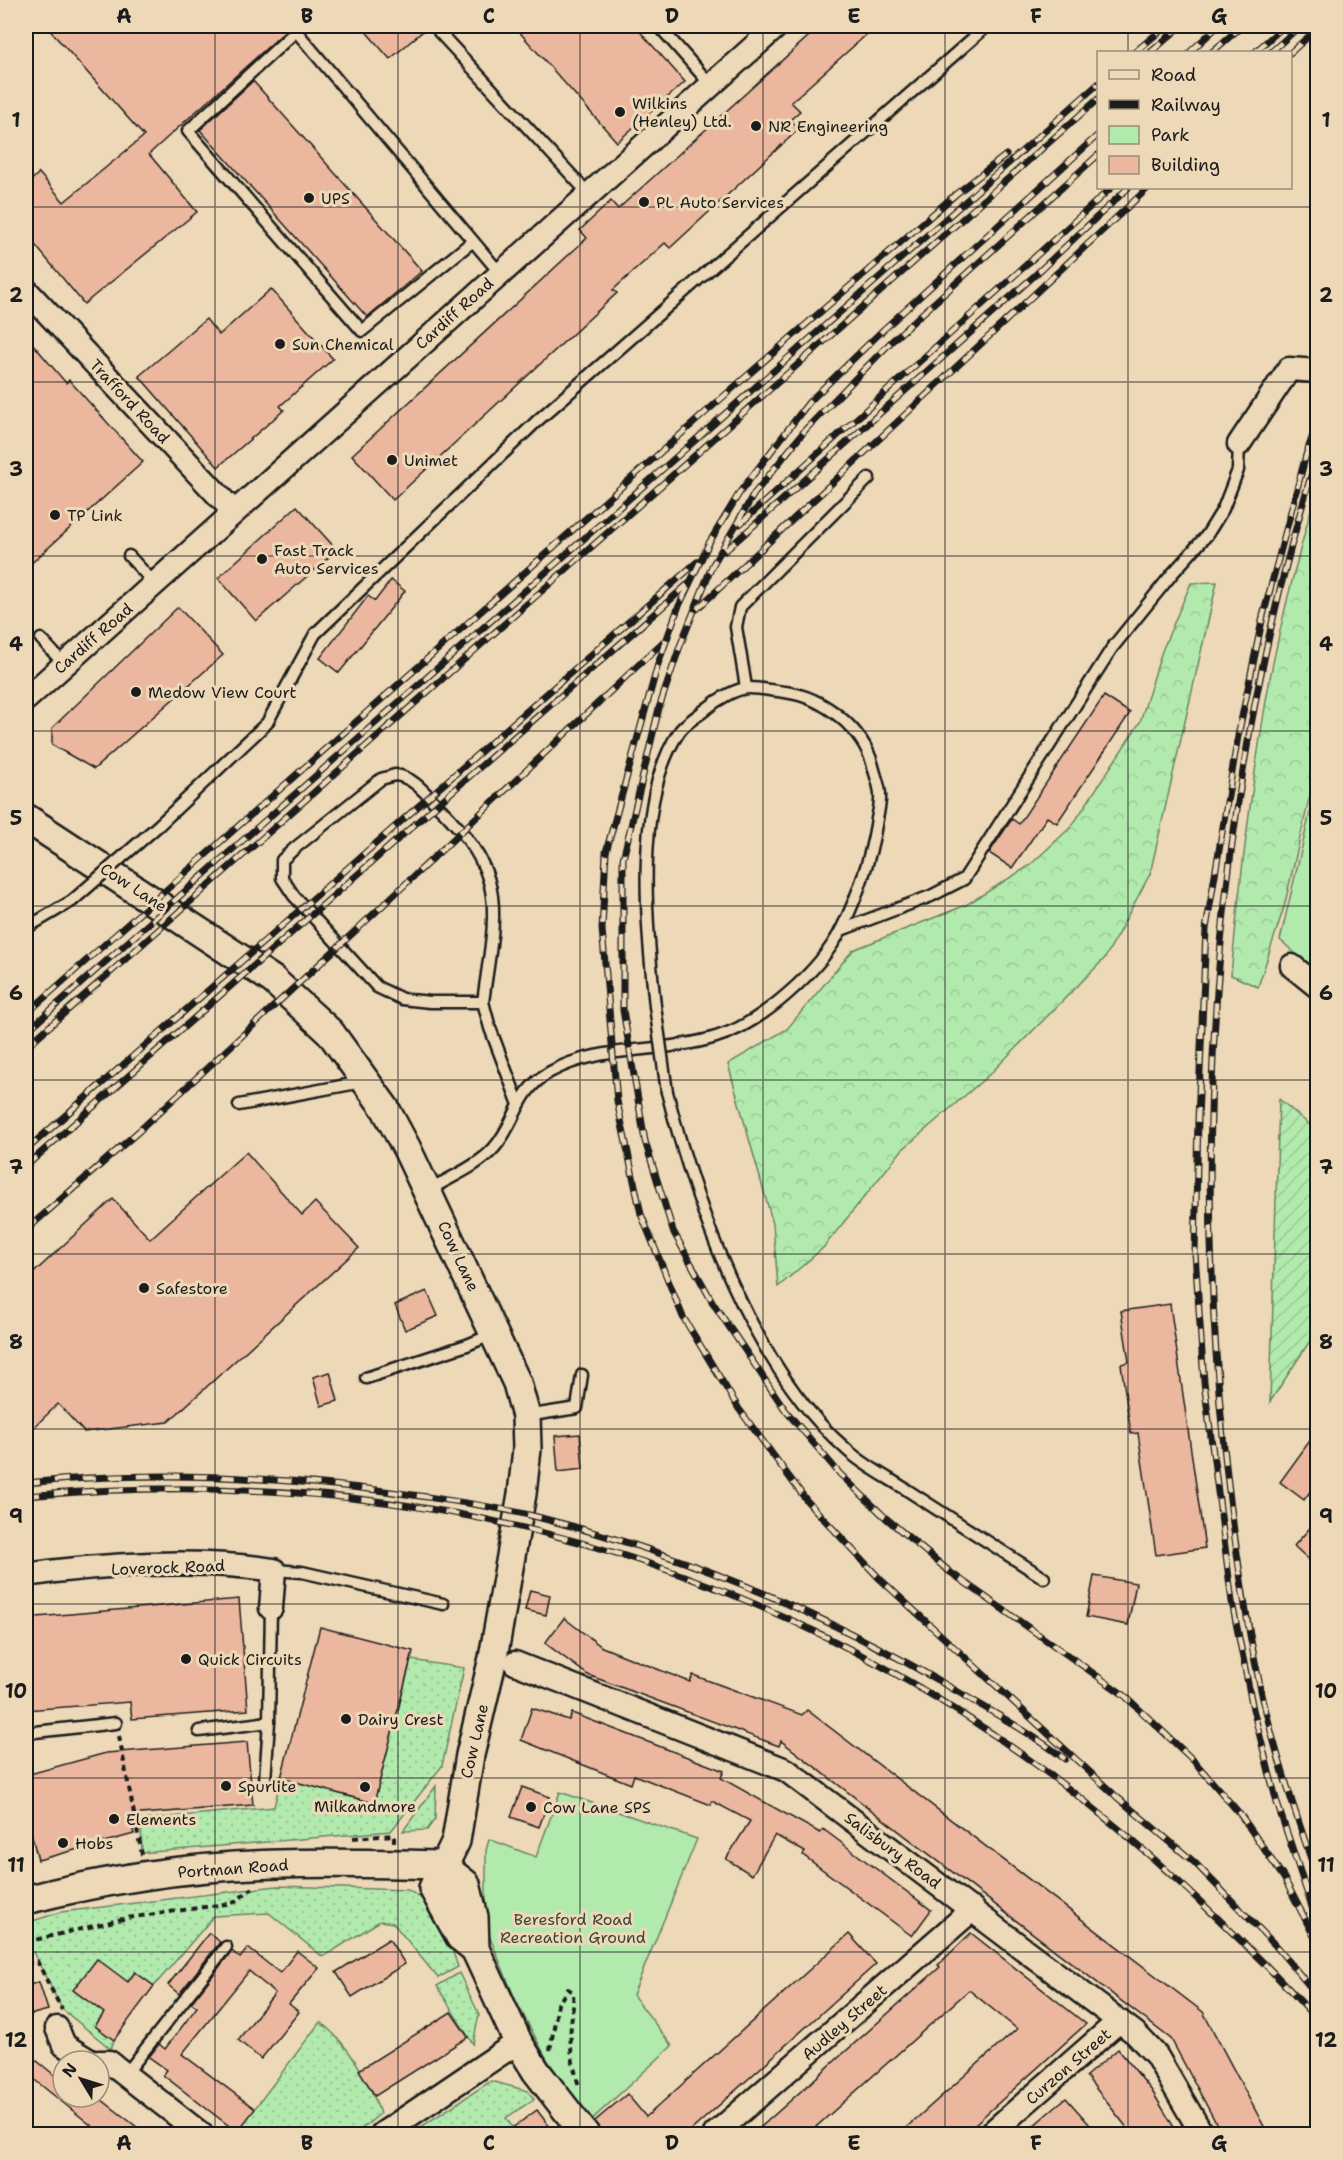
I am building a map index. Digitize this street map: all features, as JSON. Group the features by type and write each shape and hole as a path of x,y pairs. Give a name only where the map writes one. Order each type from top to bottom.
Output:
{"street":[{"name":"Cardiff Road","path":"26,699 499,272 777,26"},
{"name":"Trafford Road","path":"26,290 234,512"},
{"path":"1239,444 1289,369 1317,371"},
{"name":"Cow Lane","path":"26,818 273,980 330,1032 385,1108 428,1191 517,1383 526,1416 527,1449 522,1494 493,1658 470,1755 456,1841 442,1865 433,1888 460,1937 475,1949 518,2043"},
{"path":"1292,966 1317,987"},
{"name":"Loverock Road","path":"26,1575 187,1564 240,1565 274,1570"},
{"path":"271,1608 274,1570"},
{"name":"Salisbury Road","path":"515,1663 786,1770 1135,2033 1156,2055 1202,2134"},
{"name":"Portman Road","path":"26,1900 144,1877 277,1864 442,1865"},
{"name":"Audley Street","path":"715,2134 973,1910"},
{"name":"Curzon Street","path":"990,2134 1119,2021"},
{"path":"57,2028 64,2045 70,2049"},
{"path":"382,2134 518,2043 536,2071 585,2134"},
{"path":"111,2064 201,2134"}],"lane":[{"path":"659,26 710,84"},
{"path":"26,928 72,901 159,825 267,723 315,634 537,421 987,26"},
{"path":"473,241 362,331 188,131 294,28 473,241 499,272"},
{"path":"439,32 588,193"},
{"path":"841,930 931,896 964,879 1112,648 1207,535 1223,509 1238,470 1239,444"},
{"path":"746,687 736,627 740,607 869,478"},
{"path":"129,556 155,584"},
{"path":"41,639 64,664"},
{"path":"428,1191 480,1161 491,1151 511,1123 518,1102 548,1073 592,1056 687,1045 720,1036 769,1009 796,984 841,930 872,850 880,795 868,749 844,720 806,695 746,687 715,702 680,730 655,792 647,854 648,936 655,1006 667,1092 684,1161 709,1230 766,1349 804,1407 847,1450 1044,1578"},
{"path":"483,1002 430,1002 402,999 377,987 294,896 282,878 282,860 381,779 396,775 406,776 453,820 486,867 493,888 494,915 483,1002 490,1028 518,1102"},
{"path":"239,1105 352,1084 365,1079"},
{"path":"366,1378 467,1345 495,1333"},
{"path":"526,1416 577,1408 582,1375"},
{"path":"274,1570 302,1572 442,1604"},
{"path":"265,1781 269,1722 271,1608"},
{"path":"198,1731 269,1722"},
{"path":"26,1733 116,1724"},
{"path":"125,2075 226,1947"}],"path":[{"path":"116,1724 143,1857"},
{"path":"26,1942 127,1918 233,1903 265,1880 277,1864"},
{"path":"26,1964 37,1961 62,2009 57,2028"},
{"path":"536,2071 548,2061 558,2004 568,1989 573,1992 572,2061 579,2088"}],"green space":[{"path":"1317,487 1317,765 1284,907 1258,987 1231,975 1241,876 1269,684"},
{"path":"1217,582 1150,874 1105,958 990,1074 902,1150 823,1248 778,1287 773,1224 728,1064 787,1029 853,950 966,905 1029,866 1072,826 1140,722 1162,651 1191,583"},
{"path":"1317,783 1317,972 1280,940"},
{"path":"1279,1099 1317,1131 1317,1330 1270,1402"},
{"path":"411,1660 464,1668 442,1766 391,1831 142,1853 141,1820 274,1807 281,1778 374,1803"},
{"path":"436,1786 435,1819 427,1830 403,1831"},
{"name":"Beresford Road Recreation Ground","path":"560,1792 697,1839 633,1995 672,2046 590,2121 548,2061 516,2001 486,1928 486,1851 489,1839 536,1857"},
{"path":"277,1886 408,1890 427,1902 448,1937 458,1967 438,1978 393,1923 380,1921 323,1957 269,1913 214,1916 154,1986 135,1972 121,1990 104,1969 106,1966 97,1959 74,1990 82,1997 85,1995 110,2005 95,2026 114,2040 111,2049 62,2009 33,1952 26,1954 26,1923 61,1912"},
{"path":"459,1973 479,2014 473,2044 437,1986"},
{"path":"320,2022 340,2040 357,2064 371,2089 380,2114 355,2134 241,2134 237,2132"},
{"path":"491,2081 528,2091 534,2099 506,2118 513,2128 504,2134 410,2134"}],"building":[{"path":"46,26 291,26 149,154 197,212 84,304 26,234 26,185 39,173 64,202 144,136"},
{"path":"361,26 429,26 390,59"},
{"name":"Wilkins (Henley) Ltd.","path":"514,26 635,26 685,82 617,142"},
{"path":"820,26 876,26 791,102 800,111 790,120 799,129 670,248 665,243 613,290 617,293 393,500 352,455 587,238 580,230 611,201 618,209"},
{"name":"UPS","path":"253,81 422,271 367,317 200,130"},
{"path":"271,289 333,359 280,406 284,410 218,467 139,376 206,319 219,335"},
{"name":"TP Link","path":"26,336 66,383 69,380 143,462 26,568"},
{"path":"297,506 337,550 256,621 218,578"},
{"path":"391,580 405,591 339,673 320,658 368,596 375,601"},
{"name":"Medow View Court","path":"178,607 223,655 94,769 52,745 52,728"},
{"path":"1104,696 1130,713 1057,823 1047,817 1012,868 989,853 1012,819 1019,824"},
{"path":"246,1152 302,1215 315,1202 359,1248 168,1422 84,1432 58,1404 26,1435 26,1280 113,1199 150,1239"},
{"path":"427,1291 438,1316 405,1330 395,1305"},
{"path":"1170,1304 1205,1548 1156,1555 1138,1433 1131,1434 1121,1364 1129,1362 1121,1311"},
{"path":"330,1372 338,1401 321,1406 313,1377"},
{"path":"1317,1431 1317,1482 1304,1500 1280,1482"},
{"path":"580,1434 583,1469 558,1472 555,1436"},
{"path":"1317,1520 1317,1567 1294,1546"},
{"path":"1094,1576 1136,1583 1128,1625 1086,1617"},
{"path":"530,1590 550,1595 546,1615 525,1610"},
{"path":"239,1599 248,1710 132,1719 130,1702 26,1710 26,1618"},
{"path":"564,1618 602,1647 690,1682 693,1675 802,1715 807,1710 1203,2012 1268,2134 1222,2134 1171,2039 781,1741 779,1746 588,1675 545,1643"},
{"name":"Dairy Crest","path":"320,1627 413,1651 374,1803 281,1778"},
{"path":"532,1708 569,1720 572,1713 724,1771 721,1778 820,1833 823,1829 931,1910 912,1936 803,1855 805,1852 775,1835 752,1875 726,1859 750,1821 712,1801 711,1805 634,1775 631,1784 521,1740"},
{"path":"247,1742 253,1805 129,1815 134,1834 38,1860 26,1813 26,1775 106,1753"},
{"name":"Cow Lane SPS","path":"522,1787 550,1797 539,1827 511,1817"},
{"path":"209,1933 220,1942 179,1994 168,1985"},
{"path":"971,1933 1086,2024 964,2134 899,2134 1017,2029 969,1990 808,2134 753,2134 940,1967 938,1965"},
{"path":"849,1934 876,1964 687,2134 600,2134 595,2121 627,2094 646,2117"},
{"path":"389,1939 405,1964 352,1997 336,1972"},
{"path":"248,1948 280,1973 297,1951 319,1968 289,2004 299,2012 261,2059 238,2040 275,1993 249,1971 182,2054 255,2109 237,2132 163,2075 167,2070 149,2057 159,2044 165,2049 197,2007 191,2003 232,1951 240,1958"},
{"path":"97,1959 128,1982 135,1972 154,1986 114,2040 95,2026 104,2013 73,1990"},
{"path":"39,1982 48,2010 26,2016 26,1986"},
{"path":"451,2012 468,2037 375,2096 359,2070"},
{"path":"1118,2049 1152,2091 1178,2134 1132,2134 1086,2076"},
{"path":"26,2052 51,2072 51,2093 26,2073"},
{"path":"1066,2098 1098,2134 1024,2134 1056,2106"},
{"path":"111,2107 146,2134 102,2134 71,2109 111,2109"},
{"path":"537,2110 555,2134 504,2134"}],"railway":[{"path":"1136,51 1166,26"},
{"path":"1152,51 1181,26"},
{"path":"1191,51 1218,26"},
{"path":"1213,51 1242,26"},
{"path":"1256,51 1284,26"},
{"path":"1272,51 1300,26"},
{"path":"1292,51 1318,28"},
{"path":"26,1032 1097,85"},
{"path":"26,1047 1097,100"},
{"path":"1097,136 884,329 809,402 740,492 709,543 678,608 658,664 606,852 602,929 617,1101 641,1214 683,1317 739,1409 807,1501 880,1579 1118,1798 1194,1862 1274,1944 1318,1996"},
{"path":"26,1014 741,381 956,194 1006,155"},
{"path":"1097,156 894,339 806,429 754,494 712,566 680,646 659,708 623,859 623,1010 645,1141 673,1231 713,1303 786,1411 840,1474 887,1519 950,1572 1124,1695 1193,1760 1240,1814 1284,1878 1318,1944"},
{"path":"740,524 1110,189"},
{"path":"725,551 1034,276 1127,189"},
{"path":"697,609 1147,189"},
{"path":"1318,421 1306,455 1263,616 1238,736 1206,929 1195,1253 1204,1382 1232,1602 1253,1709 1277,1803 1318,1925"},
{"path":"1318,453 1284,574 1256,697 1235,821 1221,946 1212,1071 1210,1197 1214,1322 1224,1447 1235,1542 1256,1668 1269,1722 1288,1790 1318,1880"},
{"path":"26,1150 697,562"},
{"path":"26,1166 687,585"},
{"path":"26,1230 139,1131 665,640"},
{"path":"26,1483 126,1476 277,1480 427,1497 541,1518 699,1567 801,1610 900,1659 948,1686 1022,1730 1065,1759"},
{"path":"26,1496 189,1489 348,1498 502,1523 651,1564 795,1622 933,1696 1064,1785 1189,1891 1239,1938 1318,2021"}],"place":[{"name":"Wilkins (Henley) Ltd.","path":"620,112"},
{"name":"NR Engineering","path":"756,126"},
{"name":"UPS","path":"309,198"},
{"name":"PL Auto Services","path":"644,202"},
{"name":"Sun Chemical","path":"280,344"},
{"name":"Unimet","path":"392,460"},
{"name":"TP Link","path":"55,515"},
{"name":"Fast Track Auto Services","path":"262,559"},
{"name":"Medow View Court","path":"136,692"},
{"name":"Safestore","path":"144,1288"},
{"name":"Quick Circuits","path":"186,1659"},
{"name":"Dairy Crest","path":"346,1719"},
{"name":"Spurlite","path":"226,1786"},
{"name":"Milkandmore","path":"365,1787"},
{"name":"Cow Lane SPS","path":"531,1807"},
{"name":"Elements","path":"114,1819"},
{"name":"Hobs","path":"63,1843"}]}
